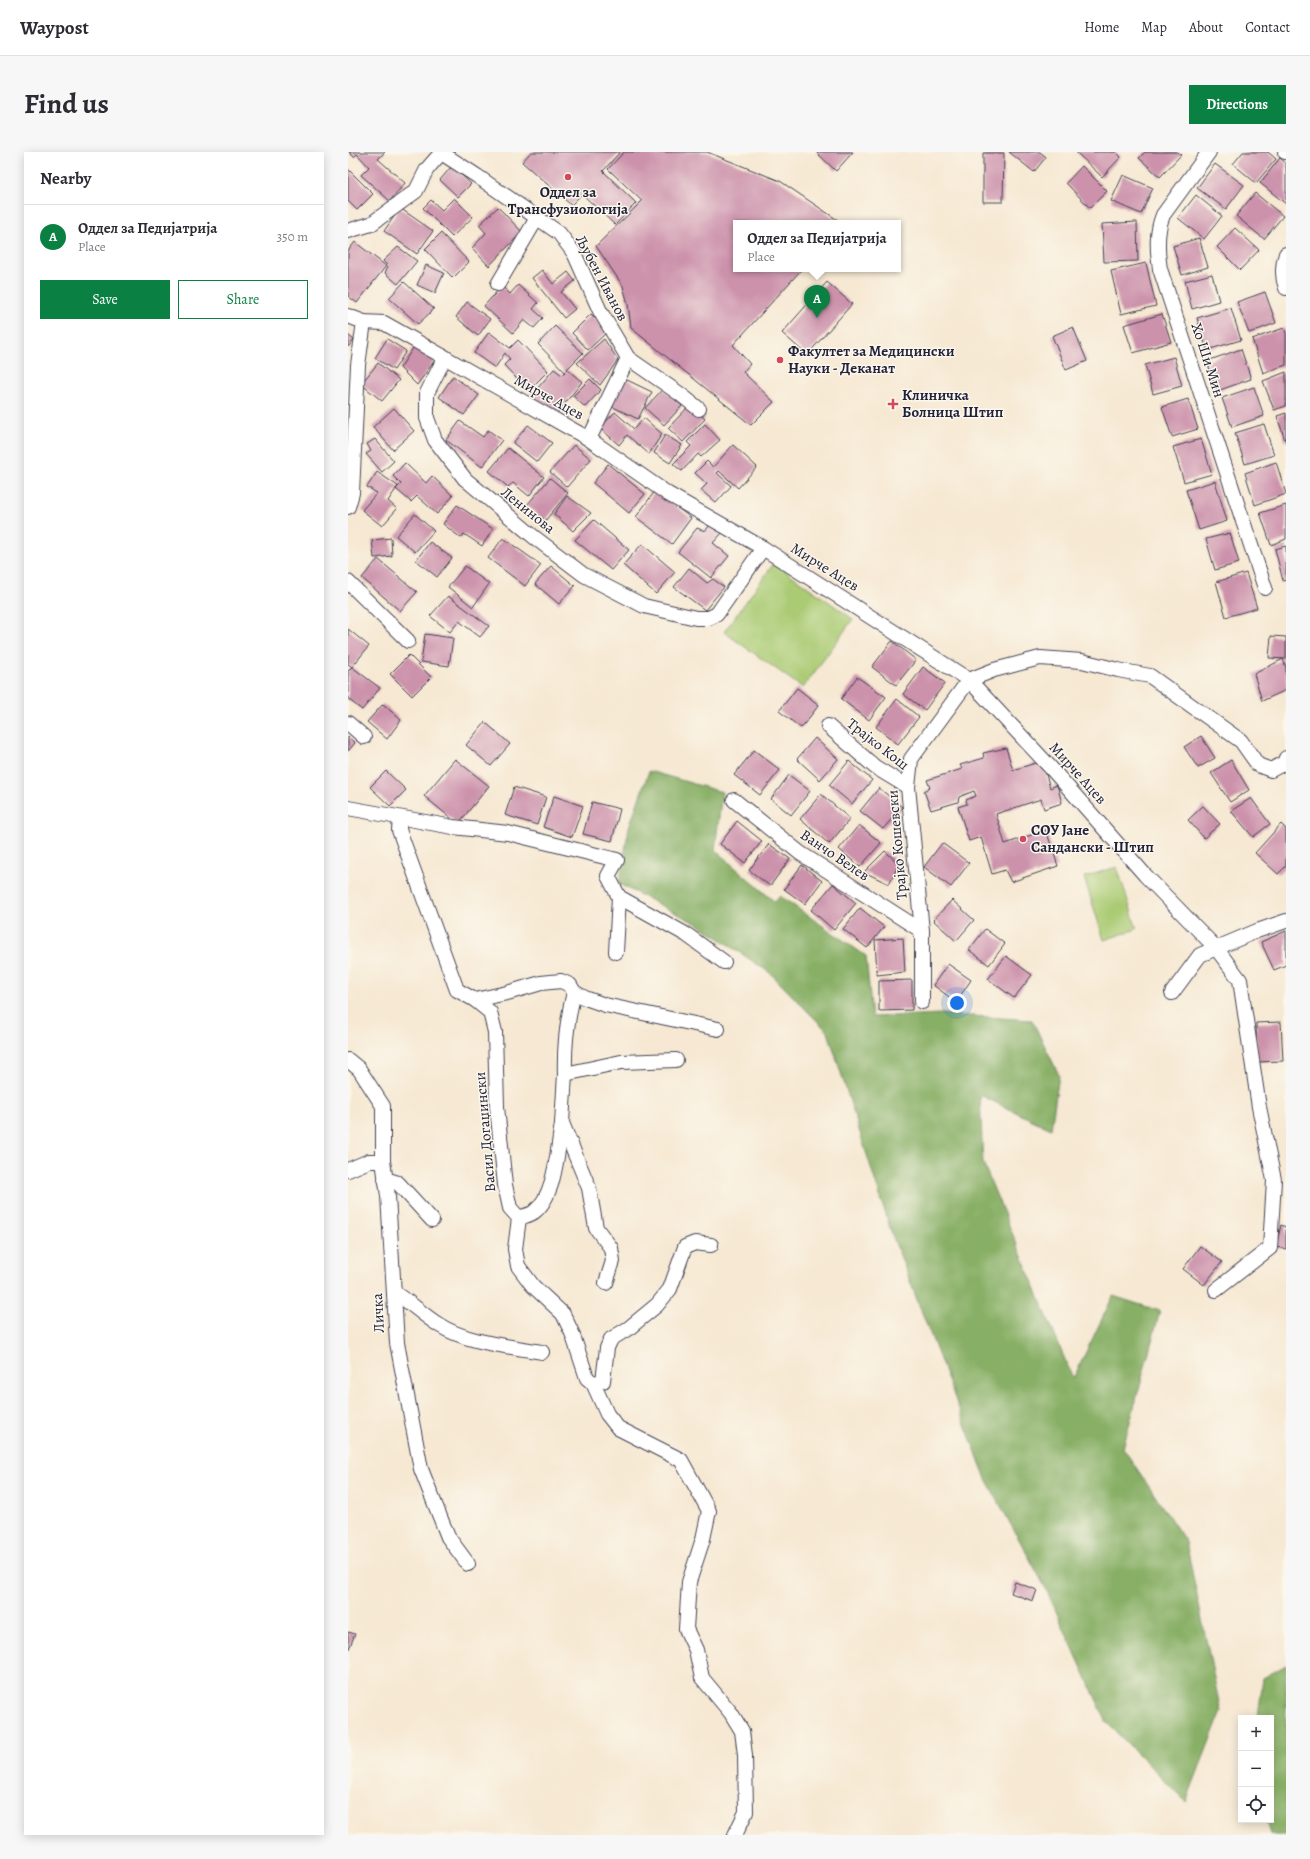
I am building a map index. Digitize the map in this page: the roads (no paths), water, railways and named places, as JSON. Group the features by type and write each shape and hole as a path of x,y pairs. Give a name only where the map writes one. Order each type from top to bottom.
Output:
{"street":[{"name":"Љубен Иванов","path":"441,152 559,233 574,253 600,311 628,358 699,409"},
{"path":"348,231 371,224 416,191 427,169 441,152"},
{"name":"Хо Ши Мин","path":"1209,152 1163,215 1158,226 1158,259 1265,588"},
{"path":"498,284 537,218"},
{"path":"1286,254 1283,263 1286,288"},
{"path":"348,306 364,322"},
{"path":"348,316 364,322"},
{"path":"348,507 352,493 358,365 364,322"},
{"name":"Мирче Ацев","path":"364,322 384,323 589,439 668,494 763,548 969,680 1050,766 1145,875 1216,948 1240,980 1259,1107 1274,1180 1270,1248 1216,1290"},
{"name":"Ленинова","path":"445,357 427,393 427,418 435,440 465,479 534,537 584,575 644,606 696,618 709,618 717,614 763,548"},
{"path":"589,439 628,358"},
{"path":"348,582 408,641"},
{"path":"969,680 994,670 1040,658 1082,661 1150,676 1241,741 1258,765 1271,770 1285,763"},
{"name":"Трајко Кошевски","path":"922,1002 922,932 908,787 911,759 969,680"},
{"path":"348,723 364,737"},
{"name":"Трајко Кош","path":"828,726 875,767 908,787"},
{"name":"Ванчо Велев","path":"734,800 800,853 922,932"},
{"path":"348,808 453,827 508,833 617,860 608,876 619,896 687,935 724,962"},
{"name":"Васил Догаџински","path":"400,818 399,830 457,990 475,1000 490,1012 495,1032 498,1107 505,1185 510,1208 519,1218"},
{"path":"616,952 619,896"},
{"path":"1172,993 1200,955 1257,931 1286,921"},
{"path":"475,1000 507,993 541,983 561,981 570,985 574,992 585,998 605,1005 718,1029"},
{"path":"574,992 564,1045 565,1074 562,1123 550,1187 544,1202 533,1213 519,1218 515,1249 518,1266 533,1286 563,1314 572,1333 587,1378 594,1383 607,1414 618,1428 681,1460 709,1511 703,1539 689,1582 686,1629 696,1650 702,1678 732,1713 742,1731 745,1755 746,1812 735,1835"},
{"name":"Личка","path":"348,1060 359,1069 383,1106 383,1161 397,1343 421,1469 448,1536 468,1564"},
{"path":"565,1074 621,1062 676,1060"},
{"path":"562,1123 589,1188 596,1228 612,1248 613,1261 606,1282"},
{"path":"348,1170 369,1162 383,1161"},
{"path":"385,1179 398,1183 432,1220"},
{"path":"594,1383 603,1381 606,1348 611,1339 629,1328 657,1305 670,1289 685,1247 695,1243 711,1245"},
{"path":"394,1292 410,1302 439,1325 462,1335 493,1344 542,1352"}],"place":[{"name":"Оддел за Трансфузиологија","path":"568,177"},
{"name":"Оддел за Педијатрија","path":"817,318"},
{"name":"Факултет за Медицински Науки - Деканат","path":"780,360"},
{"name":"Клиничка Болница Штип","path":"893,404"},
{"name":"СОУ Јане Сандански - Штип","path":"1023,839"}]}
